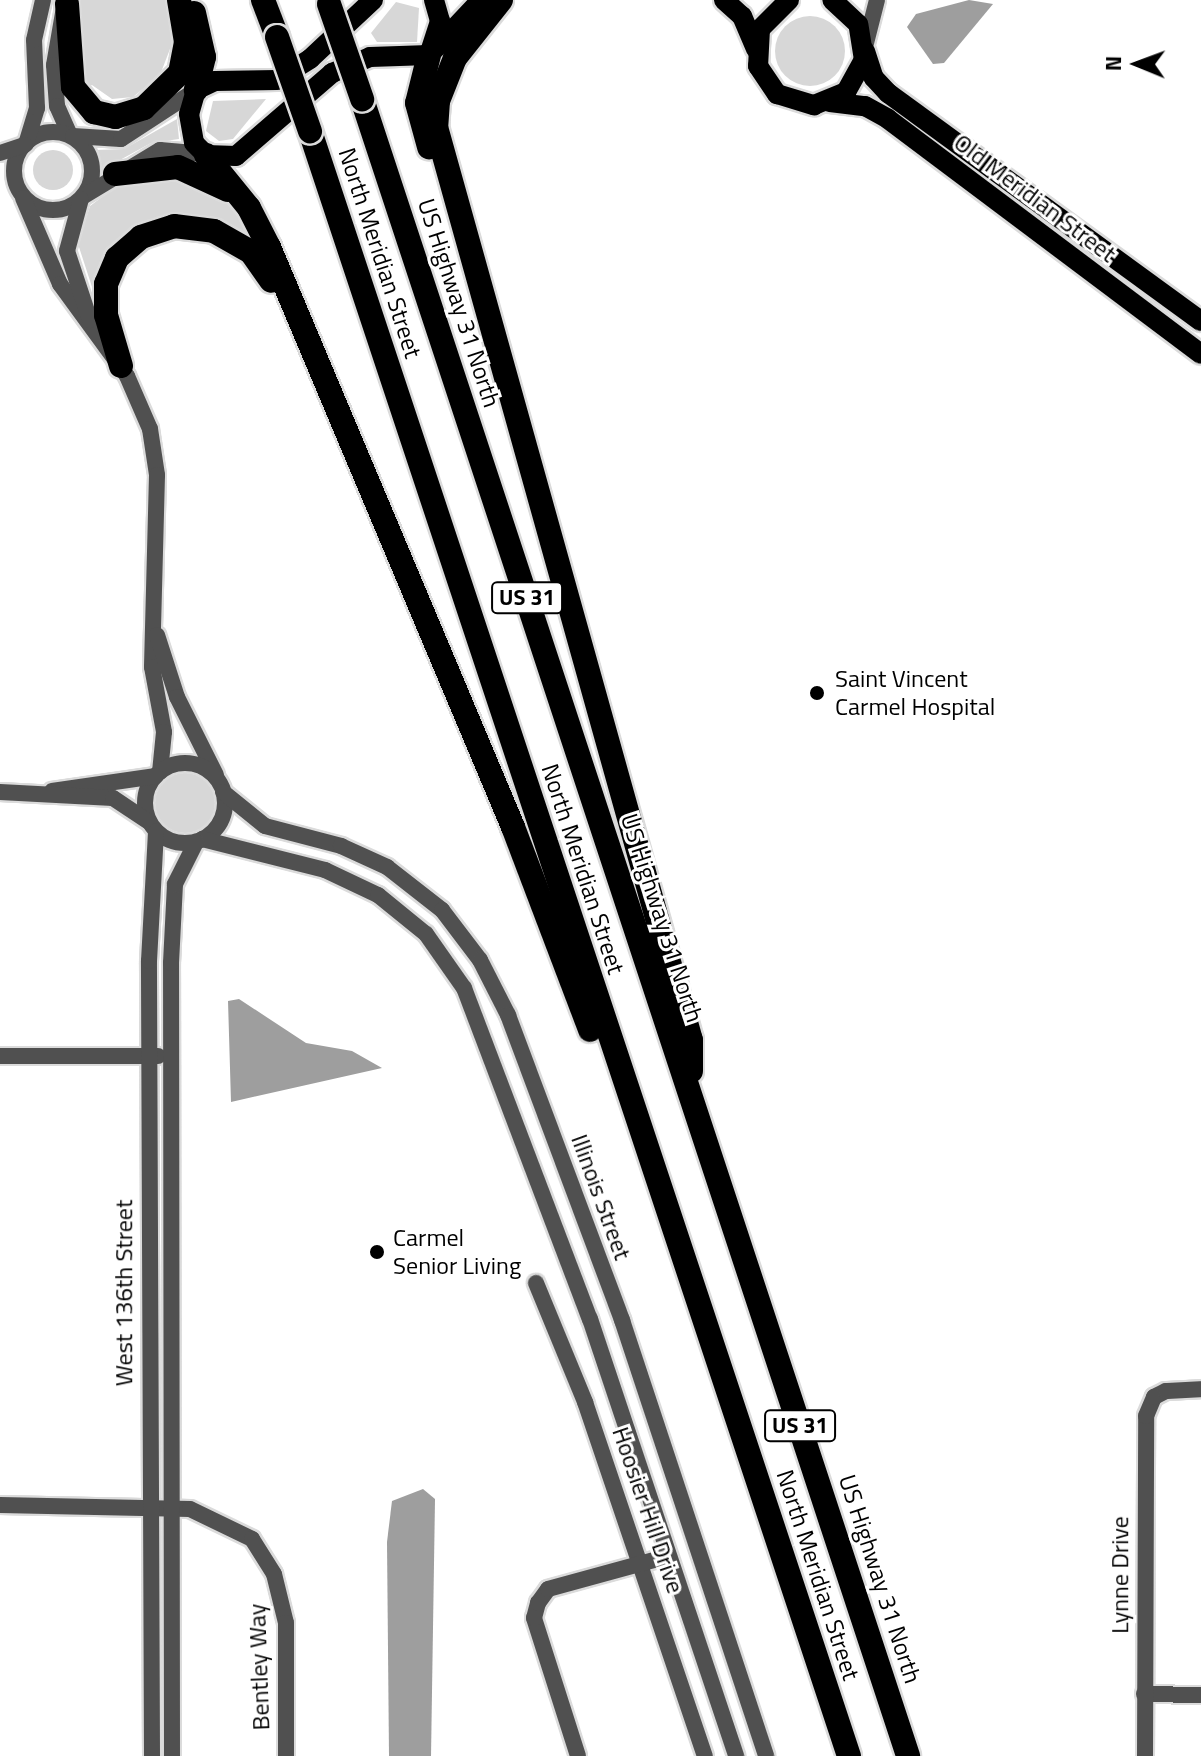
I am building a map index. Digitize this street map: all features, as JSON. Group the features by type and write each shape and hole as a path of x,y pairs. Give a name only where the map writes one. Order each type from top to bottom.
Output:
{"highway":[{"path":"59,1 73,87 94,112 115,117 160,98 180,73 186,42 179,0"},
{"path":"189,0 204,57 194,91"},
{"name":"North Meridian Street","path":"263,0 310,131 849,1756"},
{"path":"501,0 459,51 438,101 436,127 452,197 691,1040 691,1097"},
{"name":"US Highway 31 North","path":"328,2 908,1756"},
{"path":"429,55 418,80 419,116 452,197"},
{"path":"206,154 244,200 308,341 524,854 593,1039 636,1117"},
{"path":"115,174 185,169 244,200"},
{"path":"121,366 104,307 109,275 130,244 168,227 205,228 243,245 308,341"}],"main road":[{"path":"373,0 310,59 277,80 215,81 194,91 189,126 206,154 231,157 247,150 288,107 350,64 429,55 481,0"},
{"path":"429,55 440,21 434,0"},
{"path":"724,0 742,16 756,50"},
{"path":"756,50 765,20 788,0"},
{"name":"Old Meridian Street","path":"832,0 854,17 874,78 888,93 1201,321"},
{"path":"830,102 858,78 865,49"},
{"name":"Old Meridian Street","path":"756,50 761,73 777,94 801,104 830,102 879,113 1201,354"},
{"path":"976,187 987,184 1020,202 1046,206"}],"street":[{"path":"865,49 877,0"},
{"path":"59,1 54,65 57,106 71,135 91,163 67,251 92,325"},
{"path":"59,1 34,40 37,108 13,171 60,284 121,366 143,408 154,449 156,634 152,667 164,732 158,774 146,793 153,826"},
{"path":"0,153 49,132 121,139 194,91"},
{"path":"0,183 23,198 49,209 82,198 115,174 160,150 206,154"},
{"path":"156,634 177,697 222,788 222,817 199,840"},
{"path":"47,793 158,774 191,764 222,788"},
{"name":"Illinois Street","path":"222,788 265,826 341,846 387,867 442,910 480,960 508,1015 622,1320 766,1756"},
{"path":"0,792 119,800 174,842 199,840 360,885 411,919 456,975 573,1269 736,1756"},
{"name":"West 136th Street","path":"153,826 150,1056 161,1508 172,1756"},
{"name":"West 136th Street","path":"152,1756 161,1508 175,884 199,840"},
{"path":"0,1056 170,1056"},
{"name":"Hoosier Hill Drive","path":"536,1283 642,1566 705,1756"},
{"name":"Lynne Drive","path":"1145,1756 1146,1416 1154,1397 1201,1389"},
{"name":"Bentley Way","path":"0,1505 202,1511 230,1523 263,1551 274,1574 286,1623 286,1756"},
{"path":"578,1756 534,1618 538,1603 548,1589 642,1566 669,1556"},
{"path":"1144,1694 1201,1695"}],"shaded area":[{"path":"80,0 167,0 178,51 170,49 160,75 133,97 112,99 92,85 85,89 76,24"},
{"path":"969,0 993,4 944,63 933,64 907,27 916,14"},
{"path":"396,2 419,8 417,42 377,42 371,33"},
{"path":"817,16 839,31 845,51 843,65 835,76 824,84 803,86 785,76 777,65 775,44 785,26 796,18"},
{"path":"266,99 233,139 219,141 206,131 213,101"},
{"path":"177,119 179,139 151,143 98,172 95,150 124,149"},
{"path":"53,150 67,156 73,170 67,184 53,190 39,184 33,170 39,156"},
{"path":"168,175 231,199 262,251 170,217 93,290 78,244 90,206 126,179"},
{"path":"185,773 206,782 215,803 206,824 185,833 164,824 155,803 164,782"},
{"path":"239,999 306,1043 352,1051 382,1068 231,1102 228,1001"},
{"path":"423,1489 435,1499 431,1756 389,1756 387,1542 392,1501"}],"place":[{"name":"Saint Vincent Carmel Hospital","path":"817,693"},
{"name":"Carmel Senior Living","path":"377,1252"}]}
